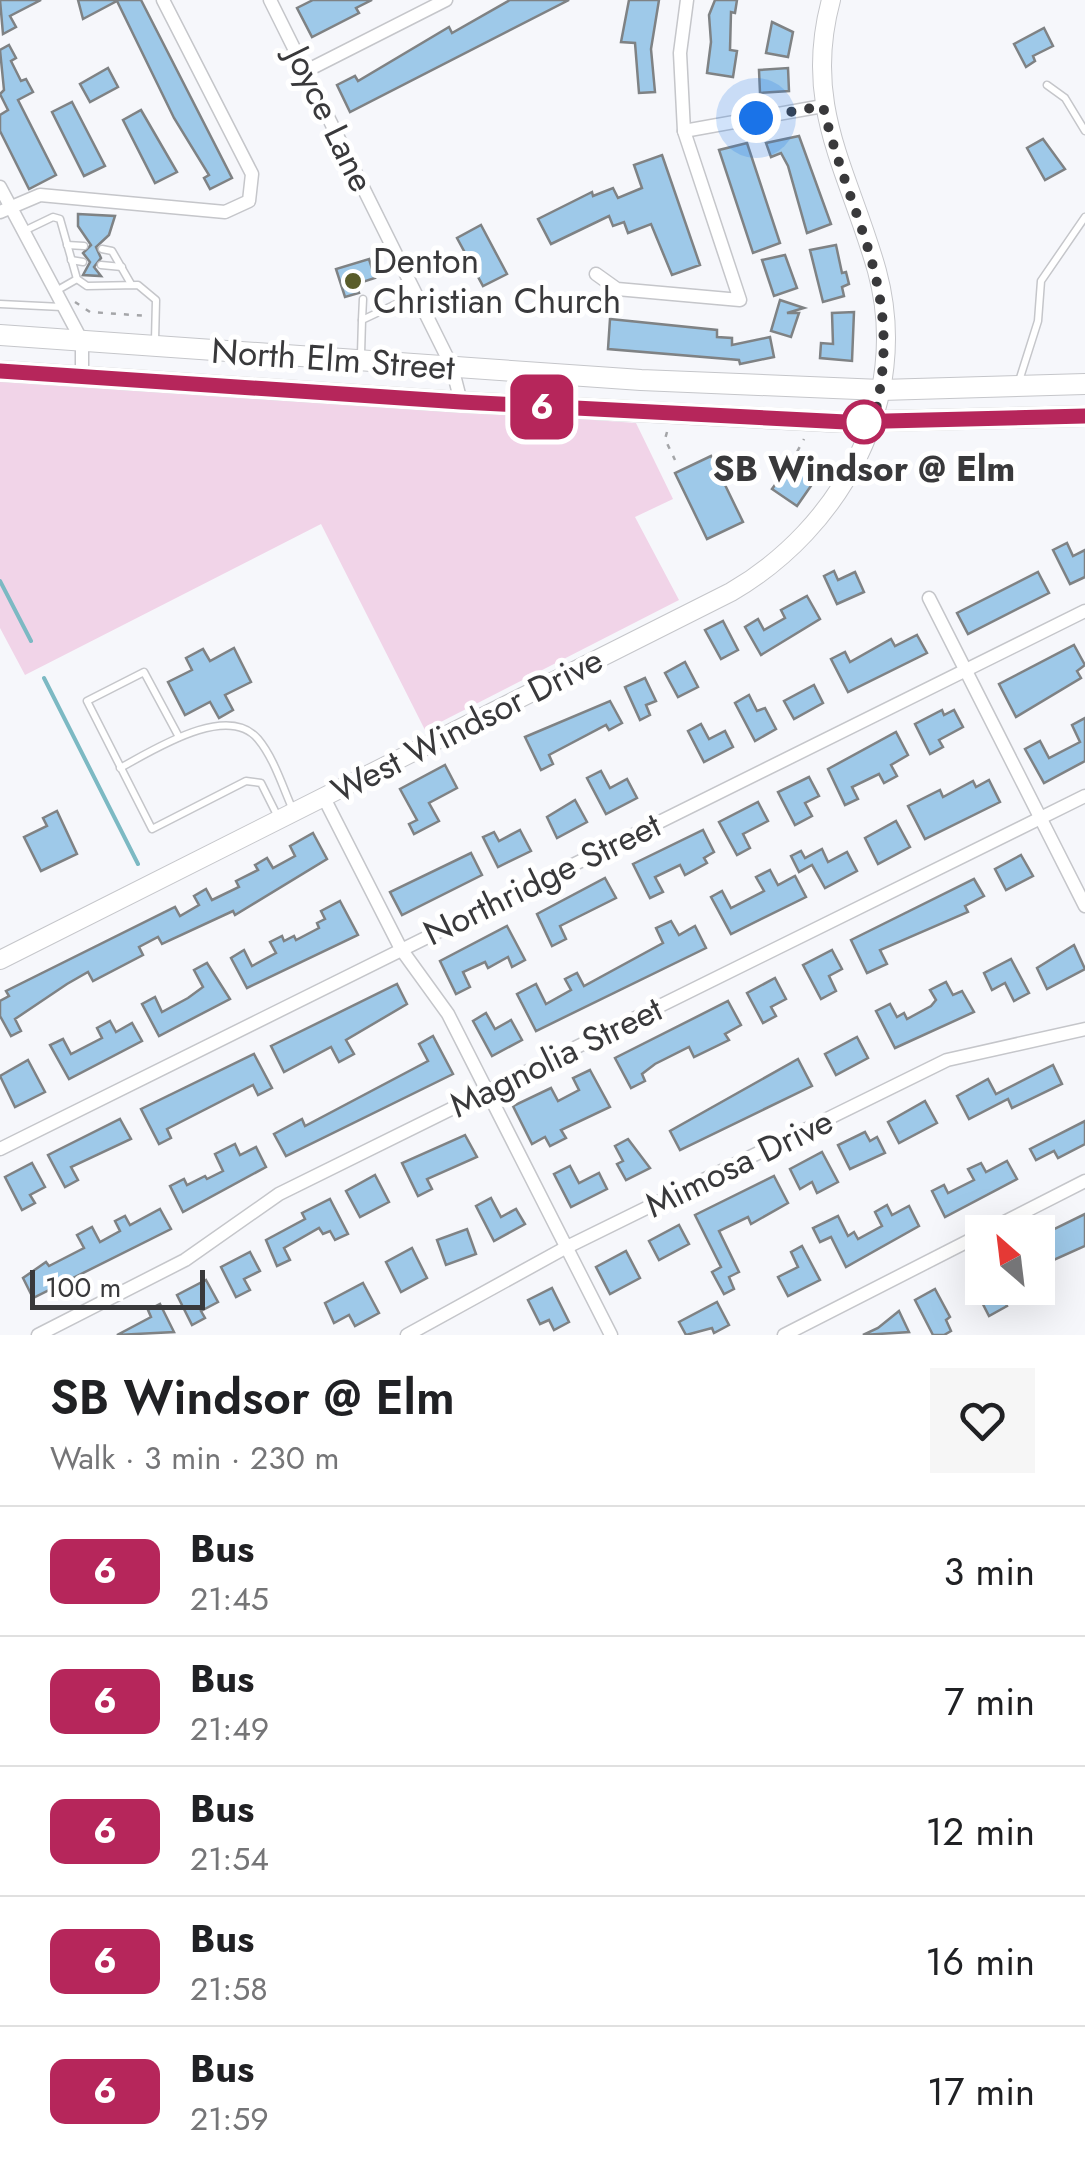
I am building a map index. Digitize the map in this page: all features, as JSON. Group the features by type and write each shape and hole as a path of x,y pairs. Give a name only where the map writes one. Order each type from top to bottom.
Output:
{"main road":[{"name":"North Elm Street","path":"0,335 452,367 881,390 1085,384"},
{"name":"North Elm Street","path":"0,371 461,402 873,422 1085,416"}],"street":[{"path":"6,211 40,195 225,212 249,200 252,174 163,0"},
{"name":"Joyce Lane","path":"270,0 452,367 461,402"},
{"path":"306,71 446,0"},
{"path":"596,274 617,290 740,300 684,131 680,53 687,0"},
{"path":"684,131 823,106 819,55 831,0"},
{"name":"West Windsor Drive","path":"0,960 763,574 796,546 852,471 873,422 881,390 885,339 878,276 823,106"},
{"path":"0,188 6,211 23,232 82,341 82,378"},
{"path":"929,598 1085,906"},
{"name":"Northridge Street","path":"0,1149 1085,610"},
{"path":"323,796 401,949 448,1014 610,1335"},
{"name":"Magnolia Street","path":"38,1335 184,1260 280,1194 1085,796"},
{"name":"Mimosa Drive","path":"407,1335 565,1248 947,1060 1085,1028"},
{"path":"1019,1215 1085,1181"},
{"path":"784,1335 965,1243"}],"lane":[{"path":"1047,85 1065,98 1085,131"},
{"path":"23,232 53,217 60,219 76,279 87,286 132,285"},
{"path":"1018,385 1038,322 1042,281 1085,217"},
{"path":"67,245 84,246"},
{"path":"102,249 112,251 132,285 156,300 154,347"},
{"path":"71,260 83,262"},
{"path":"101,264 122,267"},
{"path":"55,291 76,279"},
{"path":"362,320 416,294"},
{"path":"361,360 363,299"},
{"path":"0,304 63,307"},
{"path":"180,737 144,672 87,700 152,829 246,781 261,783 287,815"},
{"path":"120,768 208,726 246,730 258,739 287,815"}],"path":[{"path":"667,432 665,439 676,460"},
{"path":"791,463 804,439"}],"shaded area":[{"path":"0,378 636,423 673,499 635,517 679,600 425,730 321,524 25,675 0,628"}],"building":[{"path":"0,0 41,0 10,16 16,27 3,34"},
{"path":"78,0 141,0 232,178 210,189 204,178 209,175 174,118 117,1 83,19"},
{"path":"313,0 372,0 356,8 359,13 312,37 297,8"},
{"path":"510,0 569,0 350,112 337,85 355,76 358,81 449,27 452,33"},
{"path":"629,0 659,0 651,49 655,92 639,93 635,43 621,42"},
{"path":"715,0 737,0 735,13 731,12 730,50 737,51 733,77 707,73 709,15"},
{"path":"772,22 793,32 788,57 766,53"},
{"path":"1044,28 1053,46 1033,56 1035,61 1026,67 1014,44"},
{"path":"9,45 16,58 11,61 21,81 26,79 33,92 18,100 56,175 29,189 0,131 0,115 8,110 0,94 4,90 0,50"},
{"path":"108,68 118,87 90,102 80,84"},
{"path":"788,68 789,91 760,93 759,70"},
{"path":"72,102 105,166 84,176 52,112"},
{"path":"141,110 177,172 155,183 123,120"},
{"path":"799,136 831,224 807,233 788,166 781,153 771,157 766,143"},
{"path":"1043,139 1065,169 1045,180 1027,148"},
{"path":"747,143 780,243 753,253 719,150"},
{"path":"662,155 700,265 672,275 651,224 628,233 624,222 613,226 609,216 551,244 538,219 592,192 593,196 613,188 618,198 642,188 634,165"},
{"path":"78,214 115,216 109,235 96,247 101,258 94,267 101,276 83,275 90,262 83,253 91,245 78,226"},
{"path":"481,225 507,274 483,286 457,238"},
{"path":"836,245 842,273 846,272 849,284 842,287 844,296 823,302 810,250"},
{"path":"785,255 797,288 774,296 762,260"},
{"name":"Denton Christian Church","path":"369,259 375,278 356,284 359,293 345,297 336,269"},
{"path":"780,300 804,308 787,313 799,313 791,337 771,331"},
{"path":"854,312 852,361 820,358 821,343 833,344 832,313"},
{"path":"610,319 717,330 717,337 732,338 732,345 770,337 774,357 740,364 739,360 608,349"},
{"path":"711,456 743,522 707,539 675,473"},
{"path":"791,463 815,480 797,506 772,489"},
{"path":"1067,543 1073,556 1085,550 1085,577 1070,584 1053,550"},
{"path":"834,571 838,580 855,572 864,592 837,604 824,576"},
{"path":"1038,572 1049,593 968,634 957,613"},
{"path":"807,596 820,619 761,655 745,627 758,619 764,630 785,618 781,610"},
{"path":"723,621 738,650 721,659 705,630"},
{"path":"917,635 927,653 848,692 831,659 845,652 850,662 891,639 895,646"},
{"path":"1074,645 1085,665 1077,671 1081,678 1016,717 999,684"},
{"path":"234,648 251,682 225,695 233,710 219,718 210,702 185,715 168,682 192,670 186,658 203,649 210,661"},
{"path":"685,662 698,687 678,697 665,673"},
{"path":"645,678 656,701 646,705 650,715 640,720 625,687"},
{"path":"814,685 823,703 794,719 784,701"},
{"path":"749,695 757,711 765,708 776,729 755,741 735,703"},
{"path":"610,701 622,723 609,730 606,725 549,755 553,764 541,770 525,737"},
{"path":"942,710 944,715 954,710 963,727 939,740 943,747 930,754 915,724"},
{"path":"1085,718 1085,761 1044,783 1025,749 1040,741 1049,758 1080,742 1072,725"},
{"path":"701,724 709,739 725,731 733,747 704,762 688,731"},
{"path":"896,732 908,755 891,765 897,776 884,783 879,774 852,787 858,799 845,805 828,769"},
{"path":"445,765 457,788 429,803 439,821 414,834 409,824 417,820 400,789"},
{"path":"601,771 610,788 627,779 637,798 606,814 587,778"},
{"path":"809,777 819,796 805,803 812,816 795,825 778,792"},
{"path":"989,780 1000,802 925,839 908,806 940,790 943,797 973,781 976,787"},
{"path":"575,800 587,822 557,838 547,817"},
{"path":"758,802 768,821 743,834 750,848 737,855 719,822"},
{"path":"57,811 77,854 41,871 24,837 47,826 43,818"},
{"path":"896,821 910,847 878,864 865,838"},
{"path":"520,830 531,851 498,867 483,837 494,832 499,841"},
{"path":"703,830 714,852 704,858 707,863 685,875 680,865 655,877 663,892 650,898 633,864"},
{"path":"313,833 327,859 235,915 233,911 162,944 158,937 139,947 143,955 93,981 88,972 15,1019 21,1031 11,1036 0,1016 0,1001 9,996 6,991 175,907 180,916 199,905 194,896 206,889 212,900 239,887 236,881 258,870 255,865 267,858 273,868 295,856 290,846"},
{"path":"822,849 828,862 847,852 857,871 825,888 812,865 799,872 791,856 801,851 805,858"},
{"path":"471,853 482,875 402,915 390,892"},
{"path":"1021,855 1033,876 1006,890 995,869"},
{"path":"770,870 778,885 795,876 806,897 731,934 711,897 722,891 731,908 764,891 756,877"},
{"path":"605,878 616,898 560,926 566,939 552,946 537,914"},
{"path":"974,879 984,896 965,906 968,912 880,950 887,964 867,973 851,940"},
{"path":"340,901 358,935 247,988 231,958 244,950 252,966 276,953 270,942 282,936 284,941 294,936 296,940 319,928 317,923 325,919 321,911"},
{"path":"671,921 679,935 695,926 706,948 536,1031 517,994 536,984 546,1004 571,990 565,979 577,973 584,986 663,943 656,928"},
{"path":"507,926 525,960 512,967 508,957 488,968 485,962 463,972 470,987 456,994 440,961"},
{"path":"1074,945 1085,969 1047,989 1037,968"},
{"path":"832,950 842,969 829,976 836,991 821,999 803,965"},
{"path":"1011,959 1029,993 1014,1001 1005,983 992,990 984,973"},
{"path":"207,963 230,999 159,1036 142,1004 155,997 162,1012 188,998 203,987 194,970"},
{"path":"775,978 786,999 771,1007 776,1016 763,1023 747,993"},
{"path":"946,982 953,995 962,991 974,1012 895,1048 876,1011 890,1004 897,1017 904,1013 907,1019 931,1006 936,1000 930,990"},
{"path":"397,984 407,1004 346,1040 354,1054 339,1062 331,1047 284,1072 271,1046"},
{"path":"728,1001 741,1025 725,1034 729,1040 694,1057 689,1047 655,1064 642,1074 645,1081 631,1088 615,1058"},
{"path":"486,1013 495,1029 511,1020 522,1040 492,1056 473,1021"},
{"path":"110,1021 116,1032 132,1023 142,1041 69,1079 50,1045 63,1039 71,1054 102,1038 97,1028"},
{"path":"433,1036 453,1074 286,1156 274,1134 302,1119 305,1126 428,1061 419,1044"},
{"path":"857,1037 868,1058 836,1075 825,1054"},
{"path":"254,1054 272,1088 258,1095 253,1085 167,1129 171,1138 159,1144 141,1109"},
{"path":"798,1059 812,1086 680,1150 670,1131"},
{"path":"28,1060 45,1092 15,1107 0,1076"},
{"path":"1053,1065 1062,1084 1012,1108 1008,1099 969,1119 957,1096 988,1079 996,1094"},
{"path":"590,1070 610,1107 561,1130 566,1138 550,1146 545,1137 532,1144 513,1106 551,1088 558,1101 579,1090 573,1078"},
{"path":"925,1101 937,1123 899,1143 888,1122"},
{"path":"120,1119 131,1139 71,1167 78,1180 65,1187 48,1155"},
{"path":"1085,1121 1085,1144 1058,1158 1054,1151 1036,1160 1030,1149"},
{"path":"865,1132 870,1141 877,1137 885,1153 850,1169 838,1145"},
{"path":"465,1135 477,1157 427,1179 432,1189 418,1196 402,1163"},
{"path":"628,1139 650,1168 626,1180 617,1164 623,1161 615,1146"},
{"path":"235,1144 240,1155 256,1147 266,1167 183,1212 170,1186 184,1179 187,1185 223,1171 215,1154"},
{"path":"822,1152 838,1182 817,1193 812,1182 800,1189 790,1169"},
{"path":"1007,1161 1017,1179 945,1217 932,1191 944,1185 948,1193 974,1180 968,1169 981,1163 986,1172"},
{"path":"32,1163 45,1187 30,1195 35,1203 22,1210 5,1177"},
{"path":"570,1166 579,1183 599,1173 607,1189 571,1207 554,1174"},
{"path":"375,1175 389,1202 360,1217 346,1191"},
{"path":"774,1176 788,1203 751,1224 748,1217 719,1231 739,1272 729,1277 734,1289 724,1294 712,1272 721,1267 695,1215"},
{"path":"491,1198 501,1217 516,1209 525,1224 494,1241 476,1206"},
{"path":"330,1199 348,1234 335,1240 330,1231 323,1234 319,1228 284,1248 290,1260 277,1266 266,1240 305,1219 302,1213"},
{"path":"887,1205 892,1215 909,1206 919,1226 846,1267 831,1237 820,1242 813,1228 838,1216 848,1236 854,1232 858,1239 882,1226 875,1212"},
{"path":"160,1209 171,1229 33,1298 23,1278 46,1262 49,1266 84,1248 77,1235 92,1227 100,1242 120,1231 115,1221 125,1216 130,1225"},
{"path":"1085,1214 1085,1246 1055,1259 1055,1229"},
{"path":"679,1225 689,1244 659,1260 649,1241"},
{"path":"467,1229 476,1254 446,1265 437,1240"},
{"path":"802,1246 820,1280 788,1296 778,1277 798,1267 791,1252"},
{"path":"412,1248 427,1278 401,1292 386,1262"},
{"path":"626,1251 640,1278 610,1294 596,1267"},
{"path":"250,1252 260,1271 244,1279 250,1290 236,1297 221,1267"},
{"path":"206,1280 218,1302 201,1311 205,1318 192,1325 177,1295"},
{"path":"363,1283 379,1313 355,1326 349,1315 334,1323 325,1303"},
{"path":"552,1288 569,1322 554,1330 549,1320 540,1324 528,1300"},
{"path":"935,1289 950,1317 946,1320 951,1331 944,1335 933,1335 915,1300"},
{"path":"717,1302 729,1325 714,1333 712,1328 686,1335 679,1322"},
{"path":"160,1304 174,1332 117,1335 151,1317 148,1310"},
{"path":"983,1305 1006,1305 1007,1306 989,1316"},
{"path":"899,1311 909,1332 863,1335 878,1328"}],"waterway":[{"path":"0,581 31,641"},
{"path":"44,678 138,864"}],"bus line":[{"name":"6","path":"0,371 461,402 846,422 1045,414 1085,416"}],"place":[{"name":"Denton Christian Church","path":"353,281"},
{"name":"SB Windsor @ Elm","path":"864,422"}],"route":[{"path":"756,118 823,106 865,230 884,306 881,390 873,422 864,422"}]}
